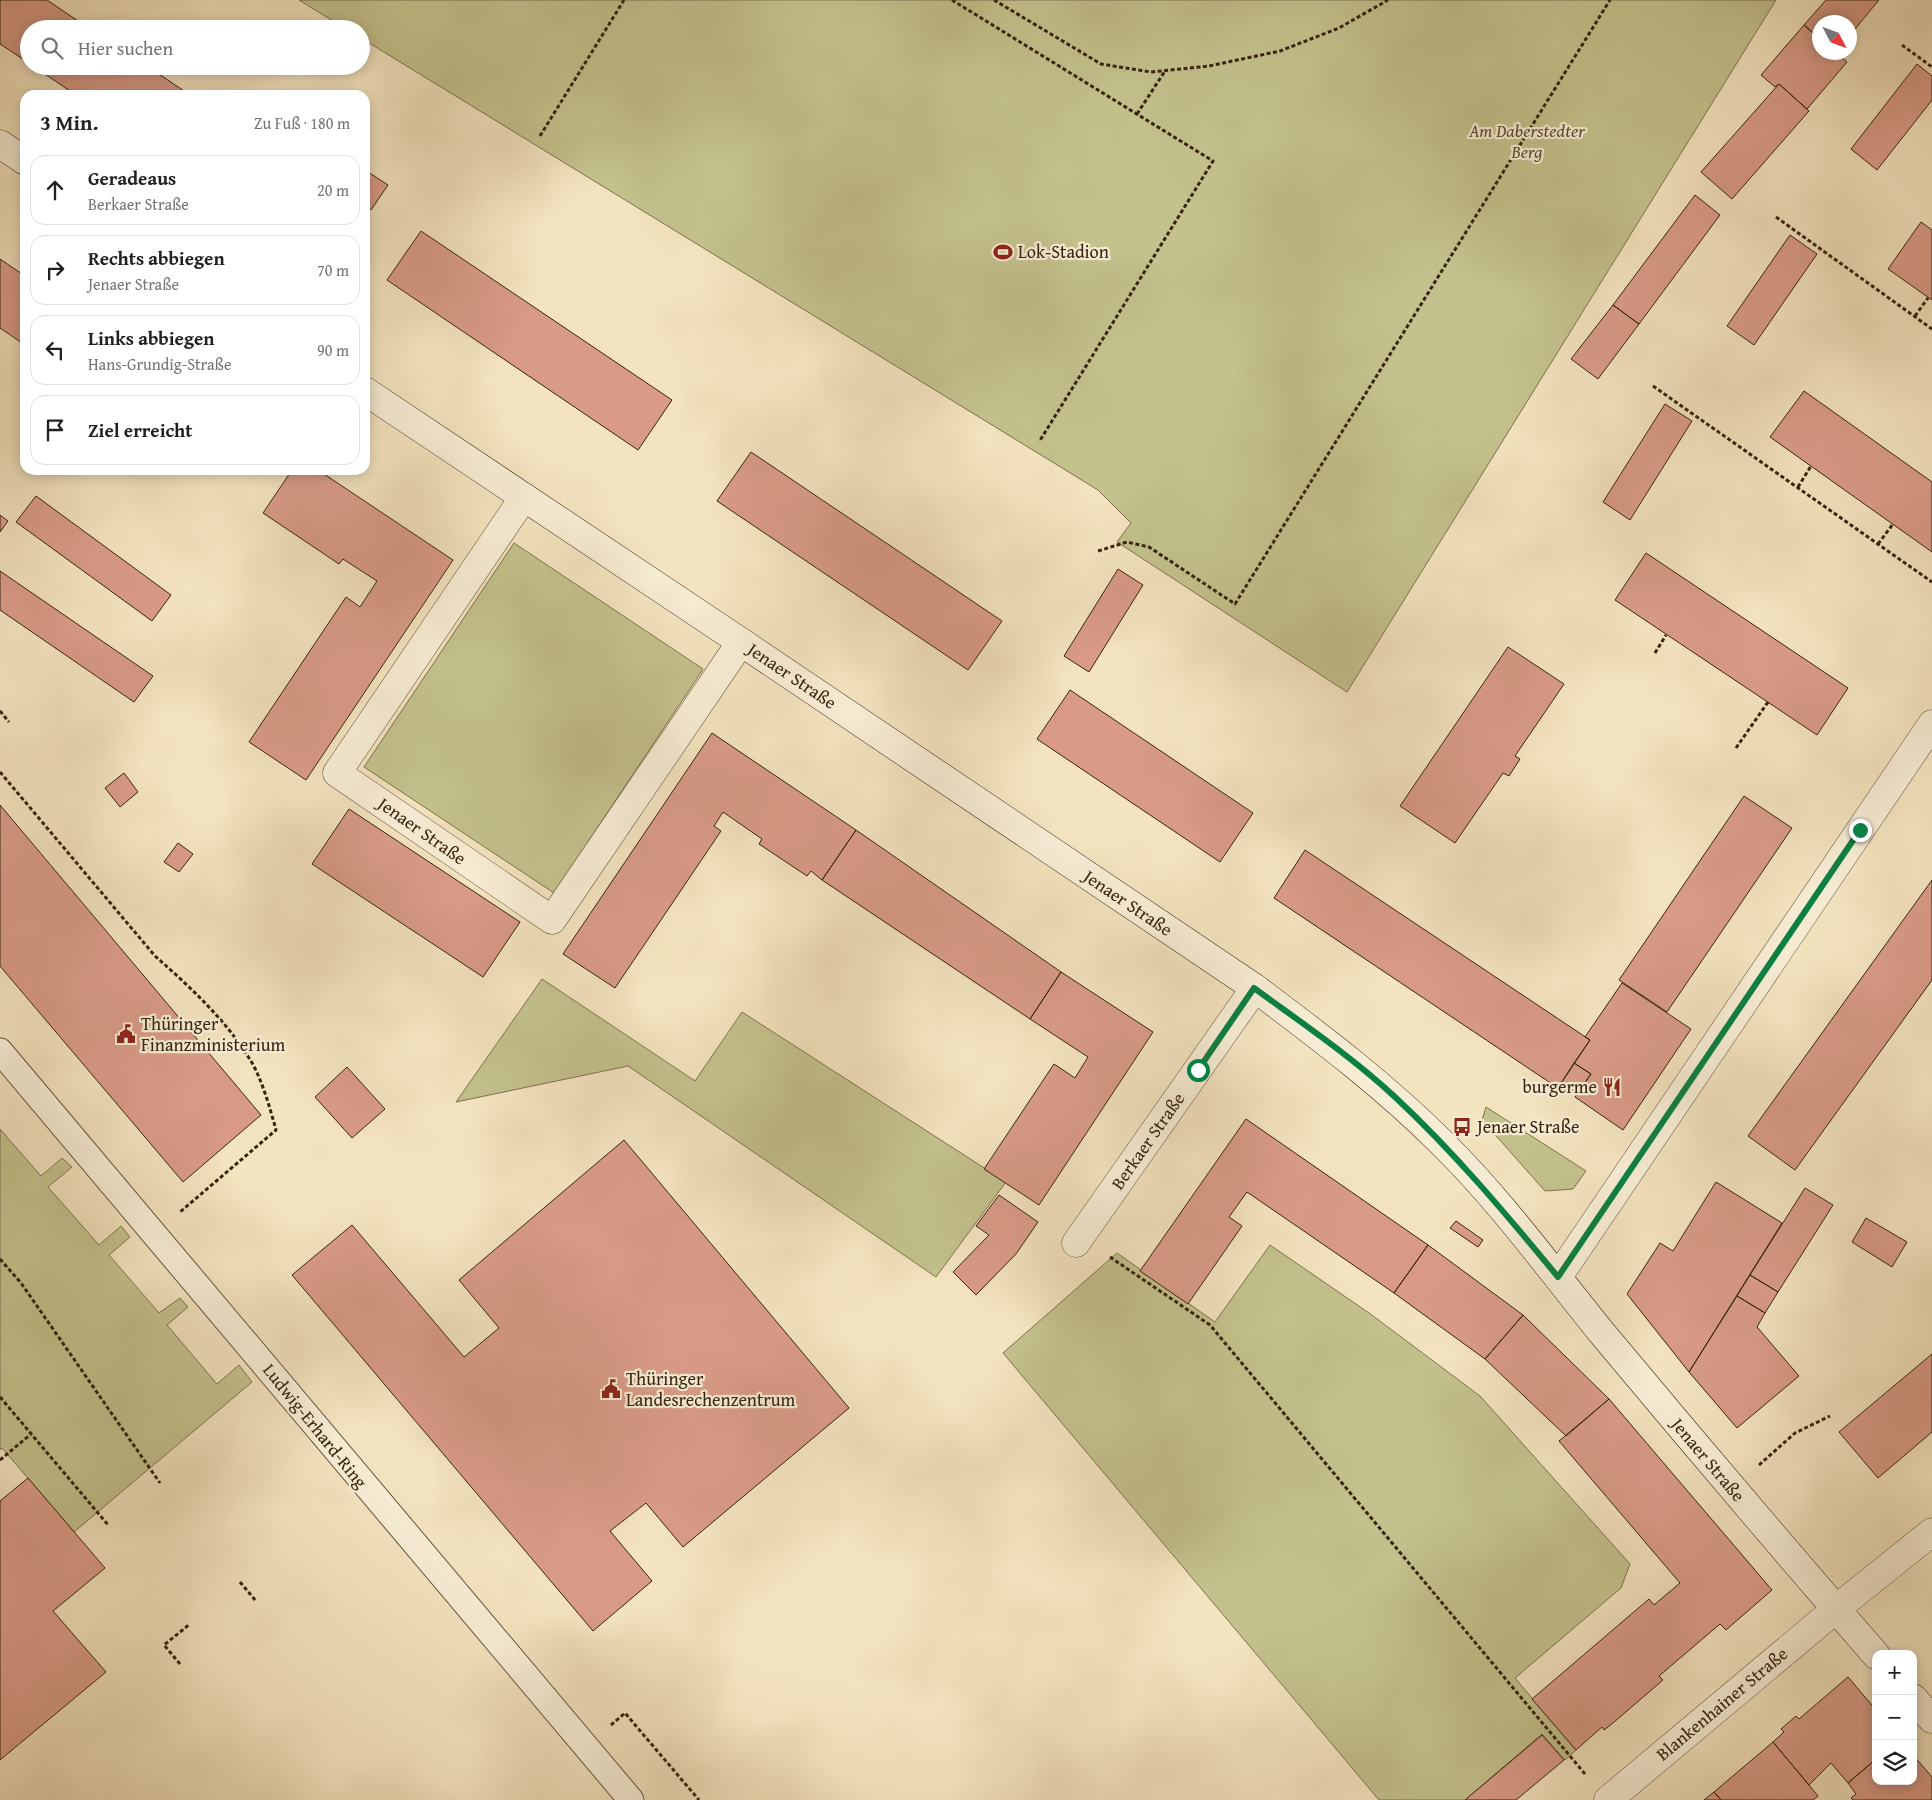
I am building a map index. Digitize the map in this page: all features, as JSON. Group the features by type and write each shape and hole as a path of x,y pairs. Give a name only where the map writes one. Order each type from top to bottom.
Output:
{"street":[{"path":"0,144 20,158"},
{"name":"Jenaer Straße","path":"370,394 1254,988 1324,1040 1394,1096 1461,1163 1733,1489 1872,1650"},
{"name":"Jenaer Straße","path":"524,497 338,773 552,920 741,642"},
{"path":"1558,1277 1932,724"},
{"name":"Berkaer Straße","path":"1078,1240 1254,988"},
{"name":"Blankenhainer Straße","path":"1608,1800 1836,1609 1932,1532"},
{"path":"1917,1703 1932,1720"}],"lane":[{"name":"Ludwig-Erhard-Ring","path":"0,1051 631,1800"}],"path":[{"path":"540,136 624,0"},
{"path":"952,0 1213,161 1039,442"},
{"path":"994,0 1101,64 1151,72 1209,66 1280,51 1339,28 1388,0"},
{"path":"1098,551 1127,542 1149,548 1236,604 1610,0"},
{"path":"1902,45 1932,67"},
{"path":"1137,114 1166,71"},
{"path":"1776,218 1932,329"},
{"path":"1915,316 1928,298"},
{"path":"1652,386 1932,582"},
{"path":"1798,487 1811,466"},
{"path":"1878,544 1893,524"},
{"path":"1655,653 1666,635"},
{"path":"1736,748 1768,702"},
{"path":"0,711 9,722"},
{"path":"0,772 155,956 182,980 227,1029 250,1058 269,1104 276,1130 155,1233"},
{"path":"1078,1240 1210,1325 1570,1754"},
{"path":"0,1259 21,1283 160,1483"},
{"path":"0,1398 109,1526"},
{"path":"1733,1489 1796,1433 1830,1416"},
{"path":"0,1460 31,1434"},
{"path":"240,1582 256,1601"},
{"path":"180,1664 164,1645 190,1624"},
{"path":"586,1746 625,1713 699,1800"}],"green space":[{"name":"Am Daberstedter Berg","path":"299,0 1776,0 1347,692 1117,542 1131,523 1098,490 370,44 370,20 331,20"},
{"path":"514,543 703,669 554,893 364,767"},
{"path":"542,979 695,1081 742,1012 1006,1182 936,1277 628,1066 456,1102"},
{"path":"1486,1107 1586,1171 1573,1189 1545,1191 1482,1120"},
{"path":"0,1129 41,1176 62,1158 72,1167 48,1187 99,1245 121,1226 130,1237 109,1255 159,1313 180,1298 188,1307 167,1325 217,1384 239,1365 252,1382 74,1532 2,1448 0,1450"},
{"path":"1270,1245 1369,1313 1480,1396 1630,1564 1621,1588 1515,1678 1576,1750 1565,1760 1542,1734 1465,1800 1379,1800 1003,1353 1117,1253 1215,1322"}],"building":[{"path":"0,0 47,0 77,20 20,20 20,57 0,44"},
{"path":"1826,0 1879,0 1857,27 1857,15 1813,15"},
{"path":"1812,16 1812,32 1804,25"},
{"path":"1804,25 1812,32 1812,60 1845,60 1847,62 1807,109 1779,84 1775,87 1761,75"},
{"path":"1917,64 1932,76 1932,100 1877,170 1851,149"},
{"path":"46,75 160,75 183,90 69,90"},
{"path":"1779,84 1809,111 1732,199 1701,172"},
{"path":"370,173 388,185 370,209"},
{"path":"1695,195 1720,215 1639,324 1613,305"},
{"path":"1921,222 1932,230 1932,300 1888,269"},
{"path":"421,231 672,400 638,450 387,280"},
{"path":"1790,235 1817,254 1754,345 1727,326"},
{"path":"0,259 20,273 20,342 0,328"},
{"path":"1613,305 1639,324 1598,379 1571,359"},
{"path":"1804,391 1932,482 1932,552 1770,437"},
{"path":"1665,404 1692,421 1630,520 1603,502"},
{"path":"751,452 1002,621 968,670 717,501"},
{"path":"289,475 326,475 453,560 306,780 249,742 346,597 360,607 377,581 343,559 339,564 263,513"},
{"path":"36,496 171,595 152,621 16,522"},
{"path":"0,515 8,521 0,532"},
{"path":"1646,553 1848,688 1817,735 1615,600"},
{"path":"1118,569 1143,585 1089,672 1064,656"},
{"path":"0,571 153,676 134,702 0,610"},
{"path":"1508,647 1564,684 1515,756 1520,759 1509,776 1503,773 1455,843 1400,806"},
{"path":"1070,690 1253,813 1220,862 1037,739"},
{"path":"712,733 856,830 822,880 811,871 807,876 759,844 762,839 723,812 714,826 721,831 615,988 563,954"},
{"path":"124,773 138,792 120,807 105,788"},
{"path":"1744,796 1792,828 1667,1012 1619,980"},
{"name":"Thüringer Finanzministerium","path":"0,805 261,1115 183,1182 0,966"},
{"path":"349,809 520,922 483,977 312,864"},
{"path":"856,830 1061,972 1030,1019 822,880"},
{"path":"178,843 193,854 179,872 164,862"},
{"path":"1305,850 1590,1040 1558,1088 1274,898"},
{"path":"1932,880 1932,980 1795,1170 1748,1136"},
{"path":"1061,972 1153,1032 1039,1205 984,1169 1054,1064 1075,1078 1088,1057 1030,1019"},
{"path":"1622,983 1691,1029 1623,1130 1575,1097 1591,1074 1574,1063 1590,1040 1585,1037"},
{"path":"1574,1063 1591,1074 1577,1093 1561,1083"},
{"path":"347,1067 385,1109 352,1138 315,1097"},
{"path":"1246,1119 1428,1245 1394,1293 1247,1192 1229,1217 1242,1226 1188,1304 1140,1271"},
{"name":"Thüringer Landesrechenzentrum","path":"624,1140 849,1408 683,1547 646,1503 610,1531 652,1581 593,1631 292,1275 352,1225 464,1357 499,1328 459,1280"},
{"path":"1716,1182 1782,1223 1689,1372 1627,1294 1660,1243 1673,1251"},
{"path":"1805,1188 1833,1205 1778,1292 1750,1275"},
{"path":"999,1195 1038,1222 1016,1254 976,1295 953,1272 989,1235 976,1226"},
{"path":"1866,1218 1907,1242 1892,1267 1852,1242"},
{"path":"1456,1221 1483,1240 1478,1247 1450,1228"},
{"path":"1428,1245 1523,1315 1485,1359 1394,1293"},
{"path":"1750,1275 1778,1292 1765,1313 1737,1296"},
{"path":"1737,1296 1765,1313 1757,1327 1799,1376 1737,1428 1689,1372"},
{"path":"1523,1315 1609,1399 1566,1436 1485,1359"},
{"path":"1932,1354 1932,1432 1878,1478 1839,1432"},
{"path":"1609,1399 1772,1590 1726,1630 1720,1624 1659,1676 1663,1680 1613,1723 1604,1730 1602,1727 1576,1750 1532,1699 1649,1599 1654,1605 1680,1583 1559,1441"},
{"path":"28,1478 105,1568 53,1611 106,1672 0,1760 0,1501"},
{"path":"1848,1677 1872,1705 1872,1762 1848,1783 1831,1763 1809,1785 1773,1742 1784,1732 1781,1729 1796,1716 1799,1719"},
{"path":"1542,1735 1564,1760 1516,1800 1465,1800"},
{"path":"1773,1742 1818,1796 1813,1800 1721,1800 1714,1792"},
{"path":"1917,1760 1932,1777 1932,1800 1853,1800 1851,1798 1856,1794 1848,1783 1872,1762 1872,1785 1917,1785"},
{"path":"1714,1792 1721,1800 1704,1800"}],"place":[{"name":"Lok-Stadion","path":"1003,252"},
{"name":"Thüringer Finanzministerium","path":"126,1034"},
{"name":"burgerme","path":"1612,1087"},
{"name":"Jenaer Straße","path":"1462,1127"},
{"name":"Thüringer Landesrechenzentrum","path":"611,1389"}],"route":[{"path":"1198,1070 1254,988 1324,1040 1394,1096 1444,1144 1558,1277 1860,830"}]}
